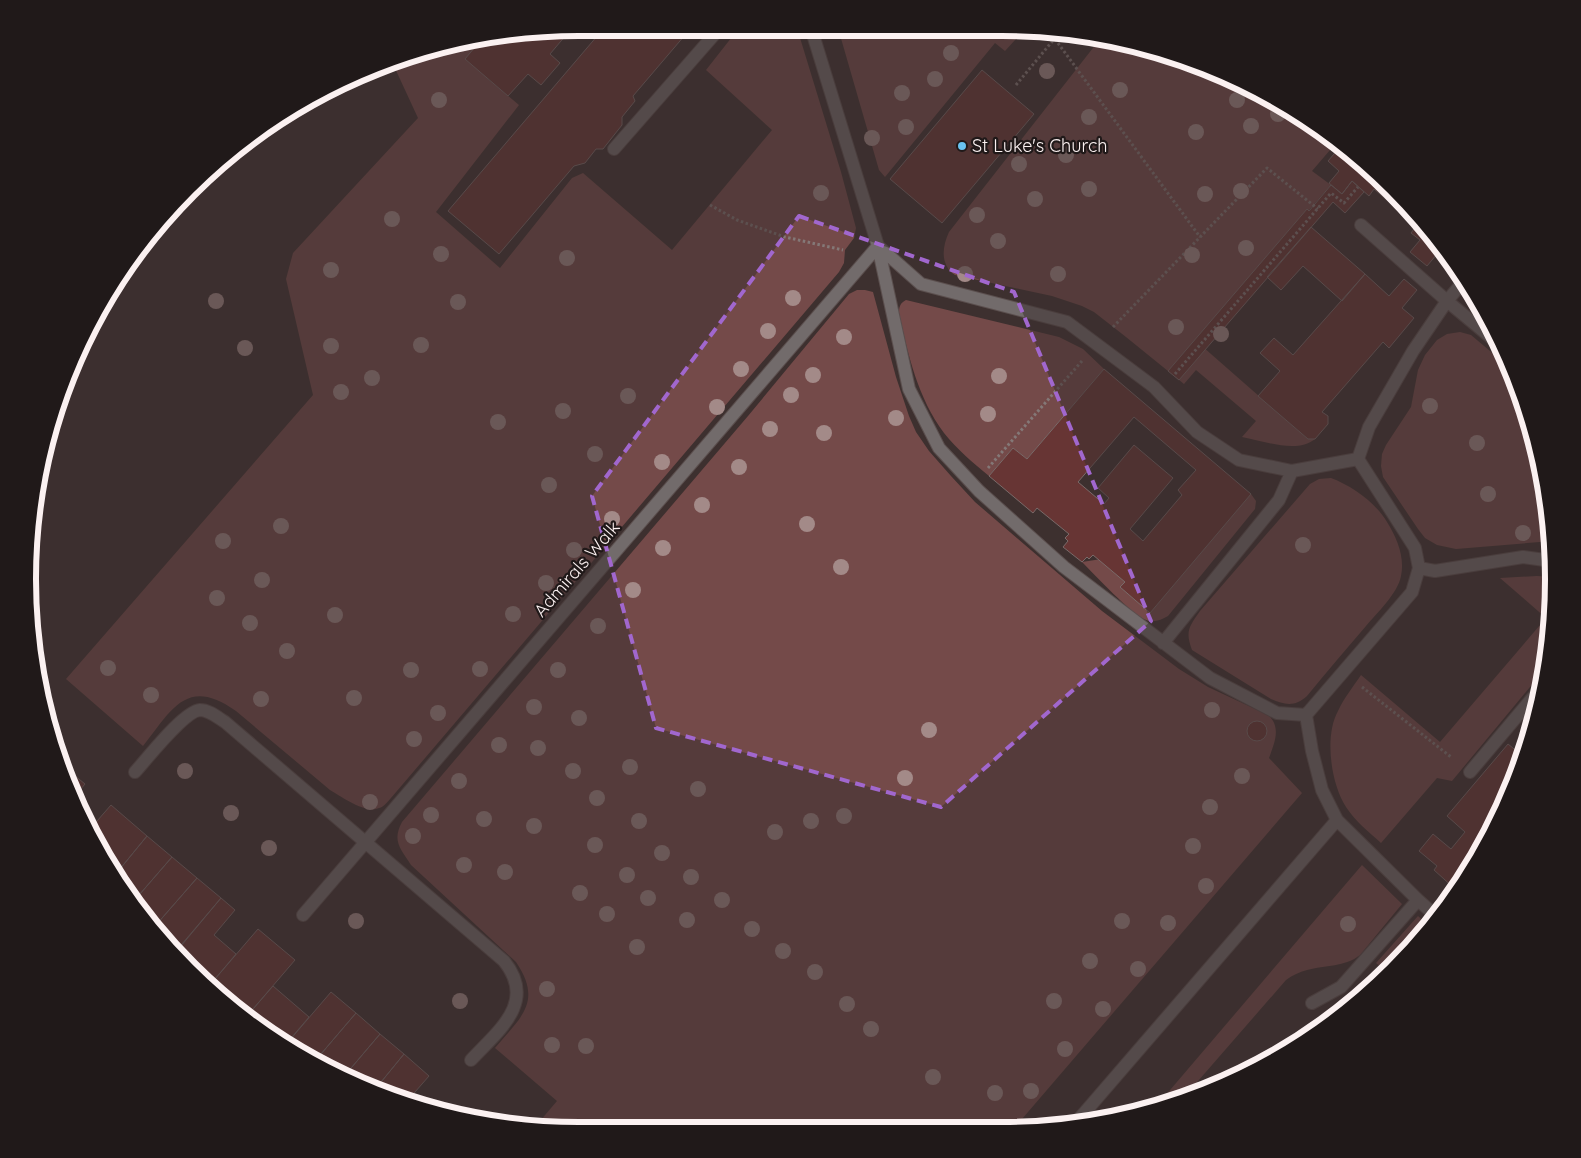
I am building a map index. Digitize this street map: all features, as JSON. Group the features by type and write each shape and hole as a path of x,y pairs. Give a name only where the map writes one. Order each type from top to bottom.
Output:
{"lane":[{"path":"614,148 713,36"},
{"path":"813,36 878,246 909,389 940,448 973,485 1064,567 1210,678 1277,713 1306,715"},
{"path":"1361,225 1486,333"},
{"path":"878,246 922,284 1067,322 1154,387 1197,432 1239,460 1292,471 1358,459"},
{"name":"Admirals Walk","path":"302,915 878,246"},
{"path":"1358,459 1369,427 1413,352 1447,301 1459,287"},
{"path":"1306,715 1412,592 1419,568 1415,548 1358,459"},
{"path":"1163,643 1279,500 1292,471"},
{"path":"1419,568 1435,571 1523,557 1544,560"},
{"path":"1470,772 1530,700"},
{"path":"135,772 185,717 200,710 209,712 225,722 364,844 504,961 514,975 517,986 518,996 514,1009 508,1019 471,1060"},
{"path":"1306,715 1312,751 1322,790 1337,820 1431,912"},
{"path":"1082,1115 1337,820"},
{"path":"1312,1003 1341,988 1418,900"}],"path":[{"path":"1016,85 1055,39 1200,237"},
{"path":"973,485 1097,344 1267,168 1318,209"},
{"path":"1154,387 1174,375 1331,193 1344,203 1358,187"},
{"path":"710,206 737,220 785,237 846,250 878,246"},
{"path":"1344,672 1470,772"}],"highlighted area":[{"path":"799,216 1014,292 1151,621 941,807 656,728 592,496"}],"shaded area":[{"path":"733,36 799,36 856,228 854,238 845,250 844,263 839,272 386,804 379,808 367,809 330,790 236,711 219,701 205,696 193,697 182,702 172,709 143,746 66,679 313,395 286,279 293,253 418,118 395,69 439,55 478,46 488,79 519,105 436,212 500,268 572,178 583,173 672,250 772,130 706,70"},
{"path":"840,36 1018,36 1005,51 995,43 885,177 879,170"},
{"path":"1095,45 1176,65 1242,92 1273,109 1332,148 1312,171 1331,185 1195,340 1308,439 1315,439 1299,446 1290,446 1242,437 1256,421 1196,370 1184,384 1094,312 1052,296 955,275 947,266 944,255 949,232"},
{"path":"857,290 873,292 896,377 909,416 916,432 929,451 951,476 975,502 1102,611 1179,669 1208,687 1268,715 1276,730 1275,741 1269,758 1302,793 1020,1121 540,1121 557,1101 495,1048 520,1018 525,1008 528,999 528,988 524,976 516,962 411,865 399,844 399,829 402,822 748,416 849,294"},
{"path":"906,300 1059,337 1083,349 1104,369 1027,459 1013,448 989,476 965,456 949,439 927,405 910,360 899,313 900,305"},
{"path":"1460,332 1471,335 1497,357 1516,405 1526,439 1534,473 1544,542 1456,549 1437,545 1425,538 1383,477 1381,466 1382,454 1411,407 1418,370 1425,355 1437,340 1447,334"},
{"path":"1331,478 1347,485 1370,501 1387,522 1401,555 1401,576 1396,589 1386,602 1307,696 1298,702 1285,704 1271,699 1192,650 1189,629 1200,611 1310,484 1319,479"},
{"path":"1251,494 1256,501 1255,509 1168,616 1160,620 1149,621 1139,616 1113,594 1082,562 1140,553"},
{"path":"1545,577 1544,616 1500,578"},
{"path":"1543,621 1535,681 1452,781 1437,778 1381,843 1362,826 1346,807 1336,786 1331,760 1331,733 1334,721 1343,702 1361,675 1440,742"},
{"path":"1362,865 1402,904 1360,955 1354,959 1341,964 1301,972 1286,980 1193,1086 1165,1096"},
{"path":"1418,916 1423,921 1381,967 1376,963"}],"building":[{"path":"565,36 550,54 560,63 541,85 528,74 508,96 465,59 475,47 508,41"},
{"path":"597,36 684,36 633,96 635,101 622,117 622,125 603,149 596,149 585,163 574,166 499,254 448,211"},
{"name":"St Luke's Church","path":"982,70 1034,114 942,223 890,179"},
{"path":"1336,151 1386,195 1402,213 1374,189 1369,196 1352,181 1342,194 1329,183 1339,171 1328,161"},
{"path":"1352,181 1364,192 1345,213 1333,202 1179,380 1168,371 1307,209 1309,211 1331,185 1342,194"},
{"path":"1311,227 1365,274 1342,301 1303,266 1281,290 1267,277"},
{"path":"1415,227 1437,254 1427,266 1410,252 1420,240 1411,233"},
{"path":"1365,274 1389,296 1404,279 1417,290 1402,308 1414,318 1389,348 1383,342 1322,412 1328,416 1328,424 1315,439 1308,439 1258,396 1280,371 1260,353 1274,338 1293,355"},
{"path":"1104,369 1251,494 1150,613 1120,587 1125,582 1093,555 1089,559 1087,557 1082,562 1063,547 1068,541 1065,538 1069,534 1037,508 1033,513 989,476 1013,448 1027,459","holes":["1134,417 1196,470 1178,490 1182,495 1143,541 1130,529 1173,478 1134,445 1098,488 1109,498 1104,504 1078,482"]},
{"path":"1253,721 1261,721 1267,727 1267,735 1261,741 1253,741 1247,735 1247,727"},
{"path":"1508,744 1517,751 1489,819 1450,885 1434,870 1437,866 1419,851 1433,834 1451,849 1465,832 1447,816"},
{"path":"73,774 85,784 80,791"},
{"path":"111,805 147,836 120,868 95,824"},
{"path":"147,836 172,857 138,896 120,868"},
{"path":"172,857 197,878 159,922 138,896"},
{"path":"197,878 221,898 181,946 159,922"},
{"path":"221,898 235,910 214,935 236,954 214,980 180,947"},
{"path":"258,929 295,960 251,1011 214,980"},
{"path":"273,986 309,1017 291,1038 251,1011"},
{"path":"331,992 356,1013 320,1055 291,1039"},
{"path":"356,1013 380,1034 349,1070 320,1055"},
{"path":"380,1034 404,1054 380,1083 349,1070"},
{"path":"404,1054 429,1076 412,1095 380,1083"}],"place":[{"name":"St Luke's Church","path":"962,146"}]}
